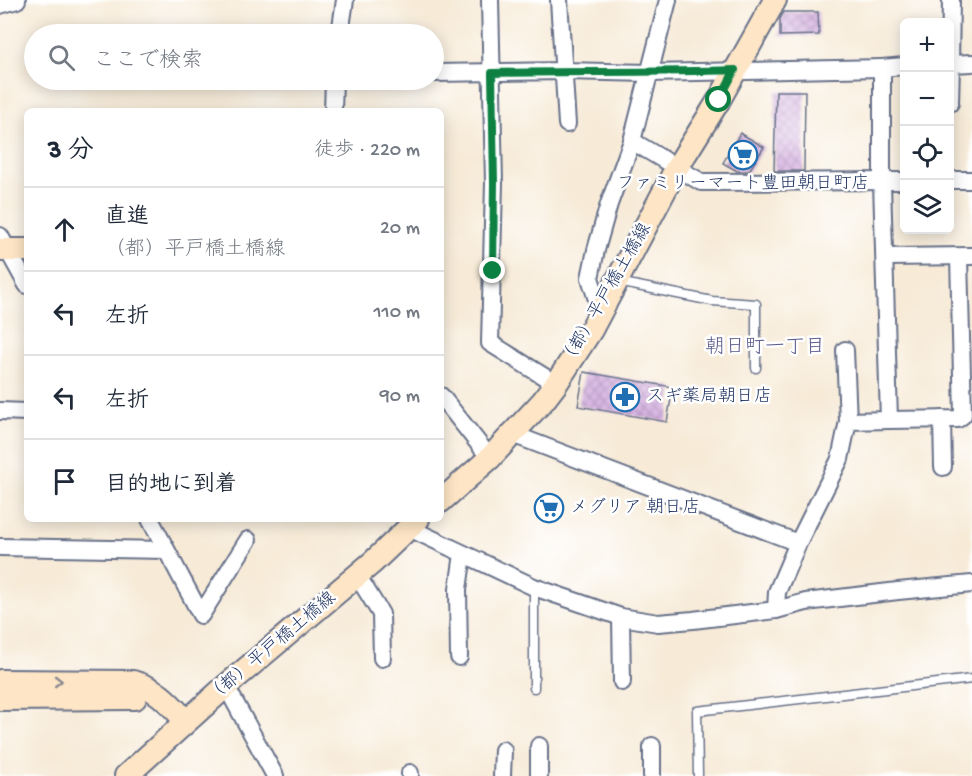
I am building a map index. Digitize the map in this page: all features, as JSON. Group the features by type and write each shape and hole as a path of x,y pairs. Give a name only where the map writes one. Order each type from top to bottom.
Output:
{"street":[{"path":"0,5 17,0"},
{"path":"341,24 345,0"},
{"path":"490,0 494,183 490,343 556,384"},
{"path":"559,0 567,124"},
{"path":"601,312 590,278 609,204 632,141 668,0"},
{"name":"（都）平戸橋土橋線","path":"444,498 490,458 556,384 601,312 676,169 774,0"},
{"path":"951,0 951,18"},
{"path":"954,64 972,63"},
{"path":"444,73 564,71 649,73 900,66"},
{"path":"882,68 882,182 889,420"},
{"path":"333,108 334,90"},
{"path":"632,141 701,182 900,181"},
{"path":"954,180 972,180"},
{"path":"9,246 24,278"},
{"path":"848,421 958,419 963,415 966,257 885,257"},
{"path":"776,609 777,592 844,447 848,421 845,350"},
{"path":"444,400 490,458"},
{"path":"0,411 24,412"},
{"path":"942,419 943,467"},
{"path":"512,434 798,543"},
{"path":"152,522 201,615 248,540"},
{"path":"407,522 463,554 534,587 621,617 658,622 693,620 776,609 806,602 972,584"},
{"name":"（都）平戸橋土橋線","path":"126,776 226,686 373,562 407,522"},
{"path":"0,547 166,550"},
{"path":"459,657 458,589 463,554"},
{"path":"357,575 381,614 382,658"},
{"path":"621,617 622,682"},
{"path":"0,681 133,682 147,685 165,698 186,721"},
{"path":"226,686 275,776"},
{"path":"0,699 134,697 160,707 186,721"},
{"path":"652,746 652,776"},
{"path":"539,747 539,776"},
{"path":"502,776 503,750"}],"lane":[{"path":"617,281 712,301 756,303 756,368"},
{"path":"534,587 534,688"},
{"path":"698,776 697,711 972,679"}],"building":[{"path":"784,12 818,12 819,35 780,36 780,19"},
{"path":"776,91 805,91 804,171 774,171"},
{"name":"ファミリーマート豊田朝日町店","path":"740,133 764,147 749,171 737,171 723,163"},
{"name":"スギ薬局朝日店","path":"584,372 673,387 667,422 578,406"}],"place":[{"name":"ファミリーマート豊田朝日町店","path":"743,155"},
{"name":"スギ薬局朝日店","path":"625,397"},
{"name":"メグリア 朝日店","path":"549,508"}],"district":[{"name":"朝日町一丁目","path":"765,348"}],"route":[{"path":"493,271 492,73 564,71 649,73 735,70 719,100"}]}
